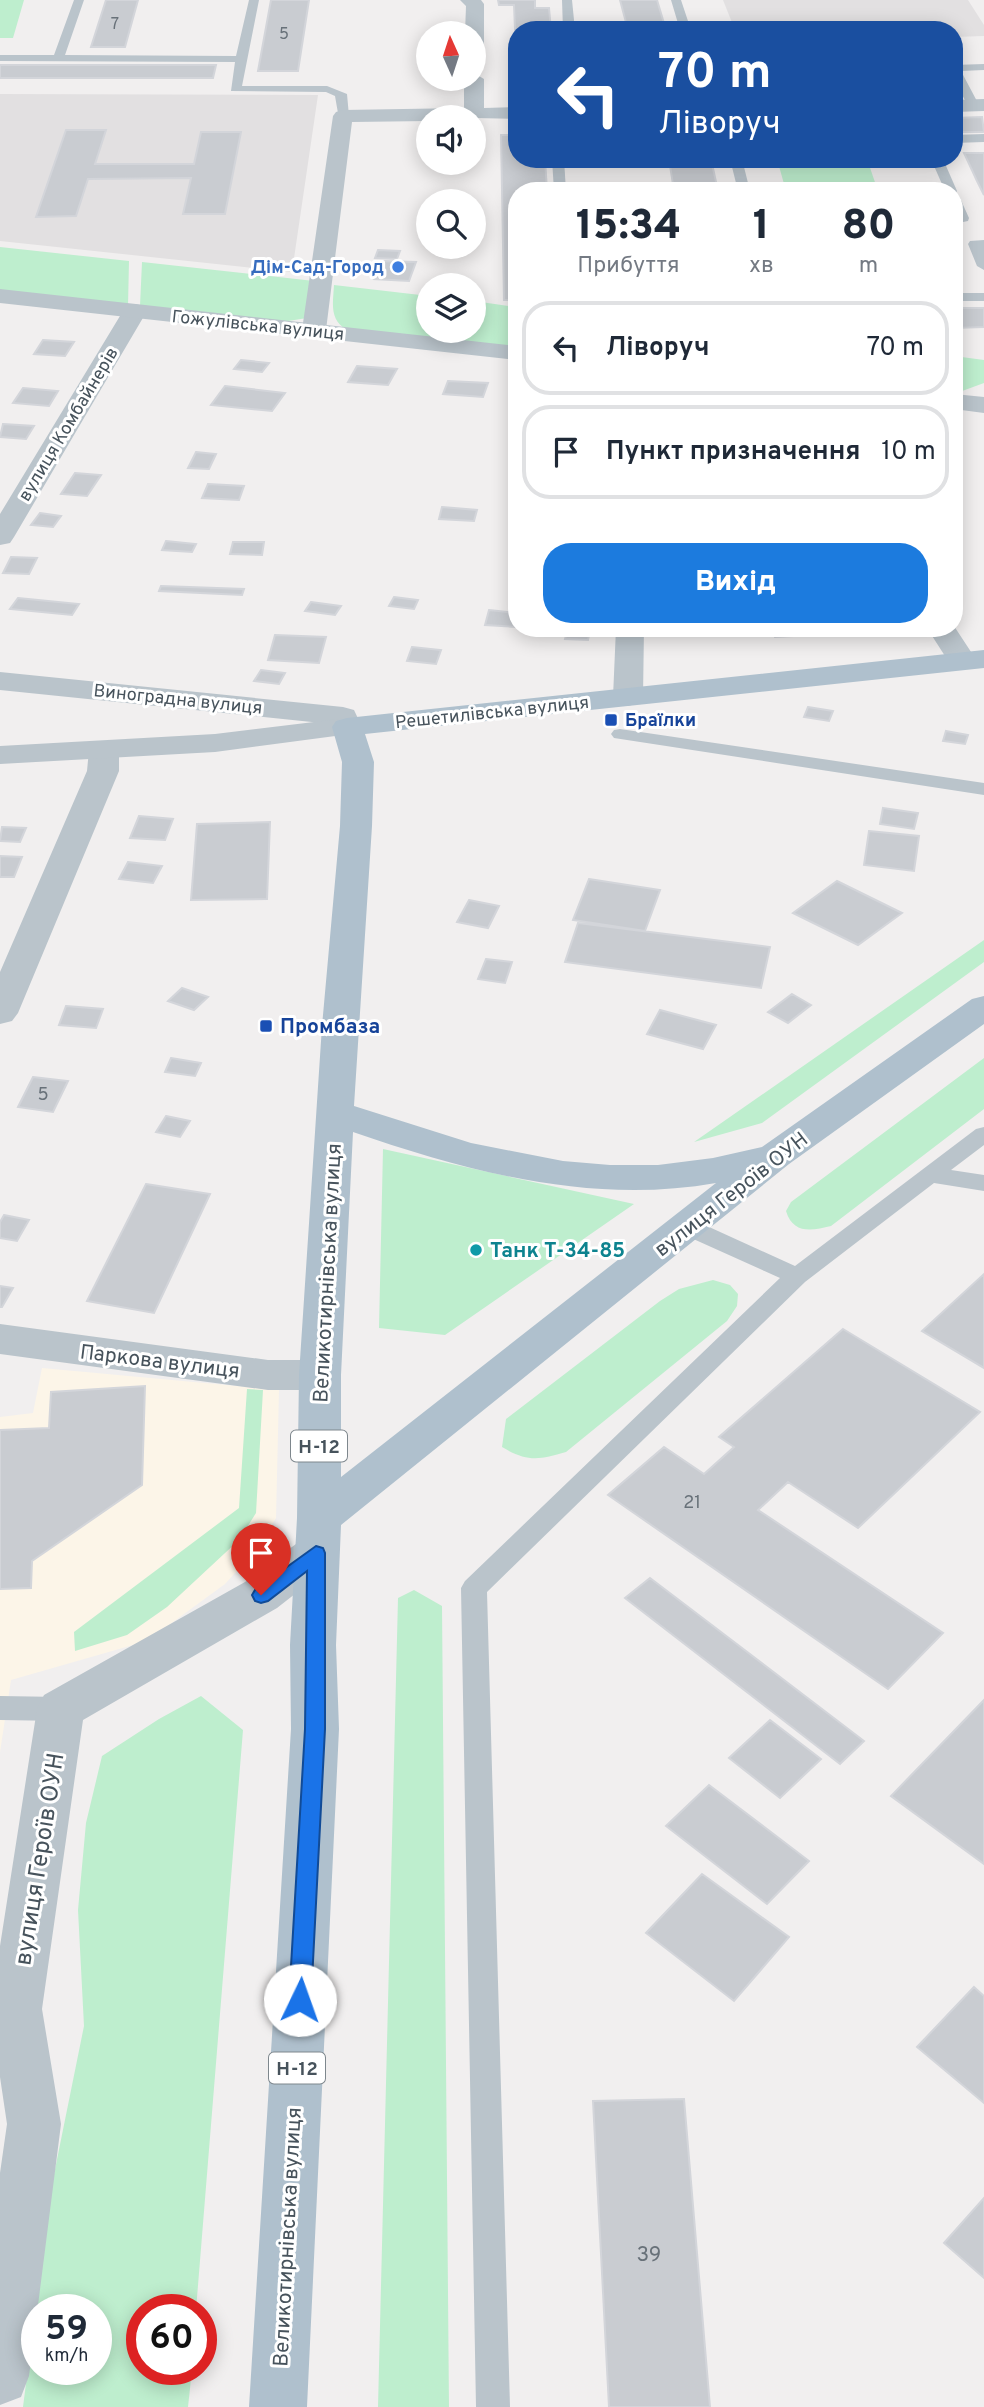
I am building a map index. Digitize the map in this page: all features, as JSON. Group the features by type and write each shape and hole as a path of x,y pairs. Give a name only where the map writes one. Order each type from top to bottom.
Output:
{"main road":[{"name":"Решетилівська вулиця","path":"347,727 973,660"},
{"name":"Великотирнівська вулиця","path":"278,2407 315,1729 320,1375 335,1113 356,826 358,762 347,727"},
{"name":"вулиця Героїв ОУН","path":"317,1536 776,1156 984,1007"},
{"path":"335,1113 459,1154 562,1173 664,1177 704,1172 776,1156"}],"street":[{"path":"469,0 475,4 475,21"},
{"path":"486,114 508,113"},
{"path":"314,330 343,116 416,115"},
{"name":"Гожулівська вулиця","path":"0,296 508,352"},
{"name":"вулиця Комбайнерів","path":"0,537 24,477 135,311"},
{"path":"963,403 984,405"},
{"path":"628,697 630,637"},
{"path":"951,637 973,660"},
{"name":"Виноградна вулиця","path":"0,681 343,716 347,727"},
{"name":"Решетилівська вулиця","path":"0,755 215,743 347,727"},
{"path":"0,1013 103,771 104,750"},
{"name":"Паркова вулиця","path":"0,1339 255,1373 320,1375"},
{"path":"61,1709 261,1595 317,1536"},
{"name":"вулиця Героїв ОУН","path":"0,2376 34,2124 8,2009 61,1709"}],"lane":[{"path":"58,58 79,0"},
{"path":"254,0 235,89 327,89 341,94 343,116"},
{"path":"567,0 568,21"},
{"path":"676,0 682,21"},
{"path":"0,58 242,58"},
{"path":"963,68 984,67"},
{"path":"963,90 970,106"},
{"path":"963,139 984,138"},
{"path":"984,244 975,244 984,266"},
{"path":"963,297 984,297"},
{"path":"620,734 984,789"},
{"path":"493,2407 474,1588 797,1276 984,1133"},
{"path":"930,1175 984,1183"},
{"path":"688,1227 797,1276"},
{"path":"0,1709 61,1709"}],"shaded area":[{"path":"723,0 968,0 984,25 984,36 963,37 963,21 731,21"},
{"path":"0,94 318,95 292,272 0,241"},
{"path":"42,1368 279,1390 276,1518 256,1550 225,1584 147,1641 11,1680 0,1752 0,1417 33,1413"}],"green space":[{"path":"0,0 24,0 13,38 0,38"},
{"path":"780,168 870,168 875,182 783,182"},
{"path":"0,247 129,261 128,306 0,291"},
{"path":"142,262 314,281 307,318 282,322 140,306"},
{"path":"334,285 416,294 416,338 347,330 335,316"},
{"path":"486,303 508,306 508,348 463,343 486,343"},
{"path":"963,357 984,360 984,383 963,391"},
{"path":"984,940 984,962 762,1123 694,1142"},
{"path":"984,1058 984,1109 831,1226 810,1230 793,1224 786,1211 791,1202"},
{"path":"383,1149 634,1204 445,1335 379,1328"},
{"path":"713,1280 730,1285 738,1294 737,1306 727,1321 566,1452 533,1458 502,1447 506,1419 660,1301 679,1289"},
{"path":"247,1389 263,1390 256,1513 239,1540 167,1607 127,1635 75,1651 74,1632 239,1508"},
{"path":"414,1590 442,1606 449,2407 378,2407 398,1598"},
{"path":"201,1696 243,1730 197,2294 126,2294 126,2385 190,2385 188,2407 23,2407 26,2385 112,2385 112,2294 37,2294 50,2194 84,2026 78,1910 86,1823 102,1756"}],"building":[{"path":"106,0 138,0 125,47 91,47"},
{"path":"271,0 309,0 298,71 258,71"},
{"path":"498,0 535,0 535,8 549,8 550,21 515,21 514,5 499,5"},
{"path":"620,0 657,0 663,21 626,21"},
{"path":"0,65 216,65 213,78 0,78"},
{"path":"982,117 984,132 963,132 963,118"},
{"path":"66,130 106,130 95,164 194,164 201,132 241,132 225,214 183,214 191,178 88,179 76,216 36,217"},
{"path":"501,135 508,135 508,168 546,168 546,182 508,182 508,300 504,300"},
{"path":"964,153 984,153 984,195 977,181"},
{"path":"670,168 713,168 716,182 673,182"},
{"path":"378,250 400,251 397,259 375,258"},
{"name":"Дім-Сад-Город","path":"384,261 416,262 409,281 374,279"},
{"path":"963,308 984,308 984,327 963,328"},
{"path":"43,340 74,342 65,356 34,354"},
{"path":"241,360 269,363 262,372 234,369"},
{"path":"357,366 397,369 388,385 348,382"},
{"path":"448,381 488,383 483,397 443,394"},
{"path":"225,386 285,393 272,411 211,405"},
{"path":"23,388 58,391 49,406 13,403"},
{"path":"3,424 34,426 26,439 0,437"},
{"path":"196,452 216,454 209,469 188,468"},
{"path":"75,473 101,475 87,496 61,494"},
{"path":"208,484 244,486 239,500 202,498"},
{"path":"442,507 477,510 474,521 439,519"},
{"path":"40,513 61,516 53,527 31,525"},
{"path":"166,541 196,544 192,552 162,550"},
{"path":"233,542 264,542 262,555 230,554"},
{"path":"11,557 37,558 29,574 3,573"},
{"path":"161,586 244,589 242,595 159,591"},
{"path":"394,597 418,600 414,609 389,606"},
{"path":"18,598 79,604 72,615 10,609"},
{"path":"311,602 341,606 335,615 305,611"},
{"path":"489,610 508,612 508,626 485,625"},
{"path":"275,635 326,637 319,663 268,660"},
{"path":"566,637 589,637 588,640"},
{"path":"412,647 441,650 436,664 407,661"},
{"path":"261,670 285,673 279,684 254,681"},
{"path":"808,707 833,711 829,721 804,717"},
{"path":"946,731 968,735 965,744 943,741"},
{"path":"883,808 918,813 914,829 880,824"},
{"path":"139,816 173,819 165,840 130,838"},
{"path":"270,822 267,899 191,900 197,824"},
{"path":"2,827 26,828 20,842 0,841"},
{"path":"869,831 919,836 914,871 864,865"},
{"path":"0,856 22,857 14,877 0,877"},
{"path":"128,862 162,866 153,883 119,879"},
{"path":"589,879 660,890 645,931 573,920"},
{"path":"837,881 902,913 858,945 793,913"},
{"path":"469,900 499,906 488,928 457,922"},
{"path":"578,923 770,947 761,988 565,962"},
{"path":"486,959 512,962 505,983 478,979"},
{"path":"182,988 208,997 194,1010 168,1001"},
{"path":"792,994 811,1005 788,1023 768,1012"},
{"path":"66,1006 103,1009 96,1028 59,1025"},
{"path":"660,1010 716,1025 703,1049 647,1034"},
{"path":"171,1058 201,1063 195,1076 165,1072"},
{"path":"33,1077 68,1081 53,1112 18,1107"},
{"path":"166,1116 190,1121 180,1137 156,1132"},
{"path":"146,1184 210,1194 154,1313 87,1301"},
{"path":"4,1215 29,1220 17,1241 0,1238 0,1222"},
{"path":"984,1274 984,1368 922,1331"},
{"path":"0,1286 13,1288 2,1307 0,1307"},
{"path":"843,1329 980,1412 858,1528 788,1482 758,1510 943,1633 888,1689 608,1495 664,1447 704,1474 734,1447 719,1437"},
{"path":"145,1386 142,1485 32,1561 31,1588 0,1589 0,1430 49,1428 51,1392"},
{"path":"650,1578 864,1741 840,1764 625,1598"},
{"path":"984,1700 984,1864 891,1796"},
{"path":"770,1720 821,1759 780,1798 729,1758"},
{"path":"709,1785 809,1861 767,1904 666,1826"},
{"path":"702,1874 789,1937 734,2001 646,1933"},
{"path":"974,1987 984,1996 984,2103 917,2047"},
{"path":"684,2099 710,2407 609,2407 593,2101"},
{"path":"984,2198 984,2278 944,2243"}],"place":[{"name":"Дім-Сад-Город","path":"398,267"},
{"name":"Браїлки","path":"611,720"},
{"name":"Промбаза","path":"266,1026"},
{"name":"Танк Т-34-85","path":"476,1250"}],"route":[{"path":"261,1595 316,1553 313,1645 315,1729 300,2000"}]}
